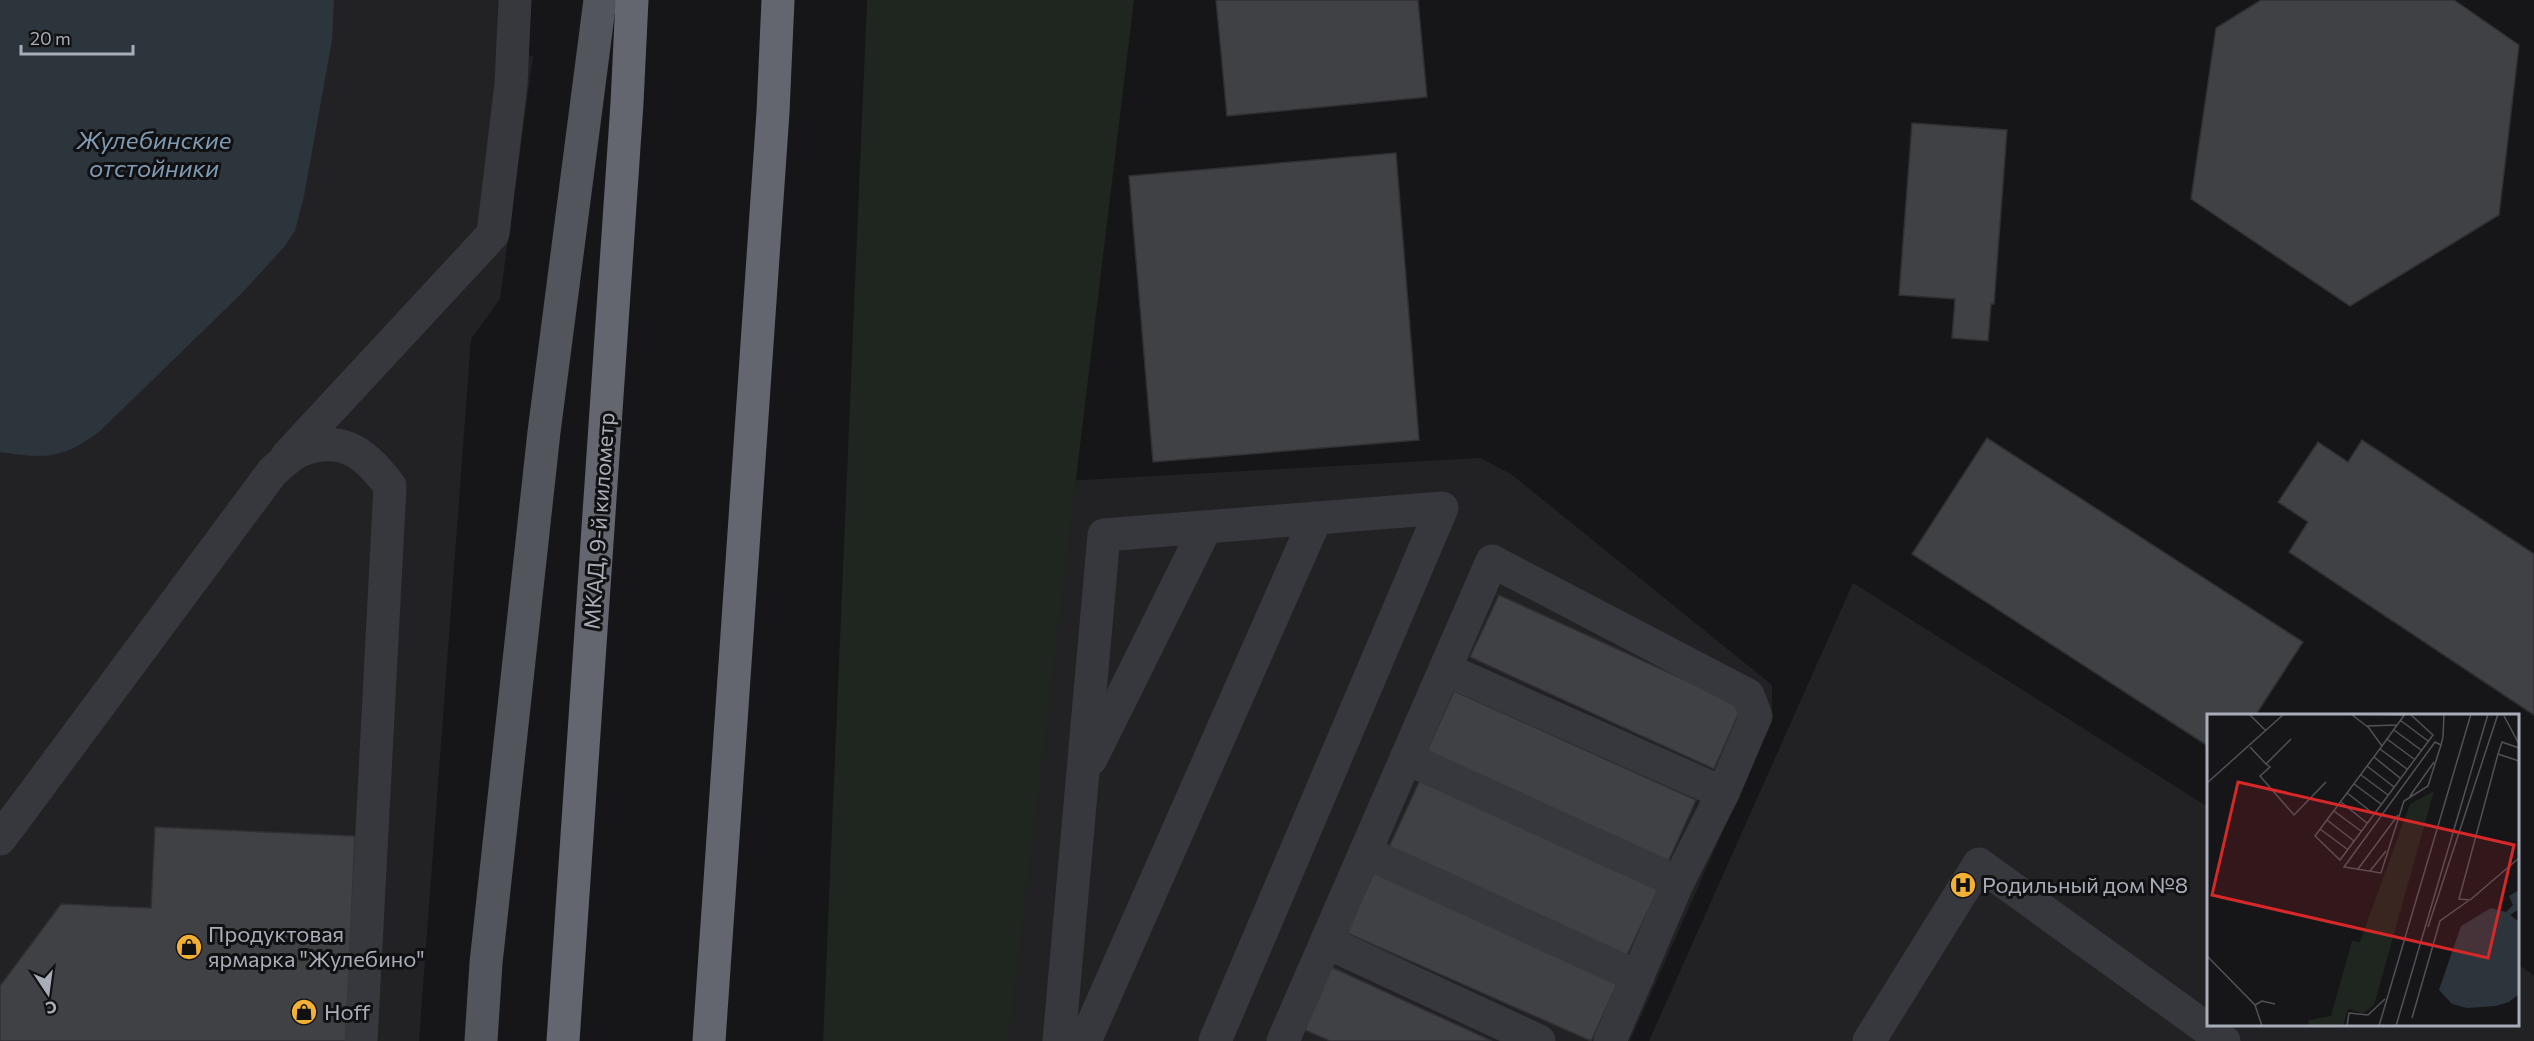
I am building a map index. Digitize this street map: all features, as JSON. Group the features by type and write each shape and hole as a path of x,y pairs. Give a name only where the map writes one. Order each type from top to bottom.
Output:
{"highway":[{"name":"МКАД, 9-й километр","path":"563,1041 632,0"},
{"path":"709,1041 772,124 778,0"}],"main road":[{"path":"481,1041 486,963 543,444 600,0"}],"lane":[{"path":"0,839 273,471 493,234 511,84 514,0"},
{"path":"273,471 303,449 340,444 369,459 390,486 362,1041"},
{"path":"1059,1041 1104,535 1442,508 1215,1041"},
{"path":"1085,1041 1316,518"},
{"path":"1083,774 1206,527"},
{"path":"1289,1039 1326,942 1492,561 1748,695 1756,716 1723,793 1678,882 1610,1041"},
{"path":"1445,669 1723,793"},
{"path":"1406,758 1678,882"},
{"path":"1365,852 1638,977"},
{"path":"1869,1041 1979,864 2224,1041"},
{"path":"1326,942 1539,1041"}],"shaded area":[{"path":"0,0 498,0 497,50 533,56 500,299 471,339 419,1041 0,1041"},
{"path":"867,0 1134,0 1008,1041 823,1041"},
{"path":"1480,458 1511,474 1772,685 1772,720 1630,1041 1005,1041 1065,481"},
{"name":"Родильный дом №8","path":"1853,583 2207,806 2207,1026 2519,1026 2519,965 2534,976 2534,1041 1649,1041"}],"water":[{"name":"Жулебинские отстойники","path":"0,0 334,0 332,40 304,196 295,231 285,246 242,293 99,432 74,448 52,455 29,456 0,452"}],"building":[{"path":"1216,0 1418,0 1427,97 1227,116"},
{"path":"2261,0 2454,0 2519,45 2499,215 2350,306 2191,199 2216,28"},
{"path":"1912,123 2007,130 1994,304 1991,304 1988,341 1952,338 1955,299 1899,295"},
{"path":"1396,153 1419,440 1153,462 1129,176"},
{"path":"1987,438 2303,642 2256,714 2207,714 2207,745 1912,554"},
{"path":"2362,440 2534,554 2534,715 2289,552 2308,522 2278,502 2318,442 2348,462"},
{"path":"1499,595 1742,706 1714,769 1470,657"},
{"path":"1454,691 1696,800 1668,862 1426,753"},
{"path":"1421,778 1659,888 1626,957 1389,847"},
{"name":"Продуктовая ярмарка \"Жулебино\"","path":"155,827 355,836 346,1041 0,1041 0,986 61,904 151,908"},
{"path":"1375,870 1619,980 1591,1041 1347,933"},
{"path":"1327,965 1492,1041 1330,1041 1298,1027"}],"place":[{"name":"Родильный дом №8","path":"1963,885"},
{"name":"Продуктовая ярмарка \"Жулебино\"","path":"189,947"},
{"name":"Hoff","path":"304,1012"}]}
